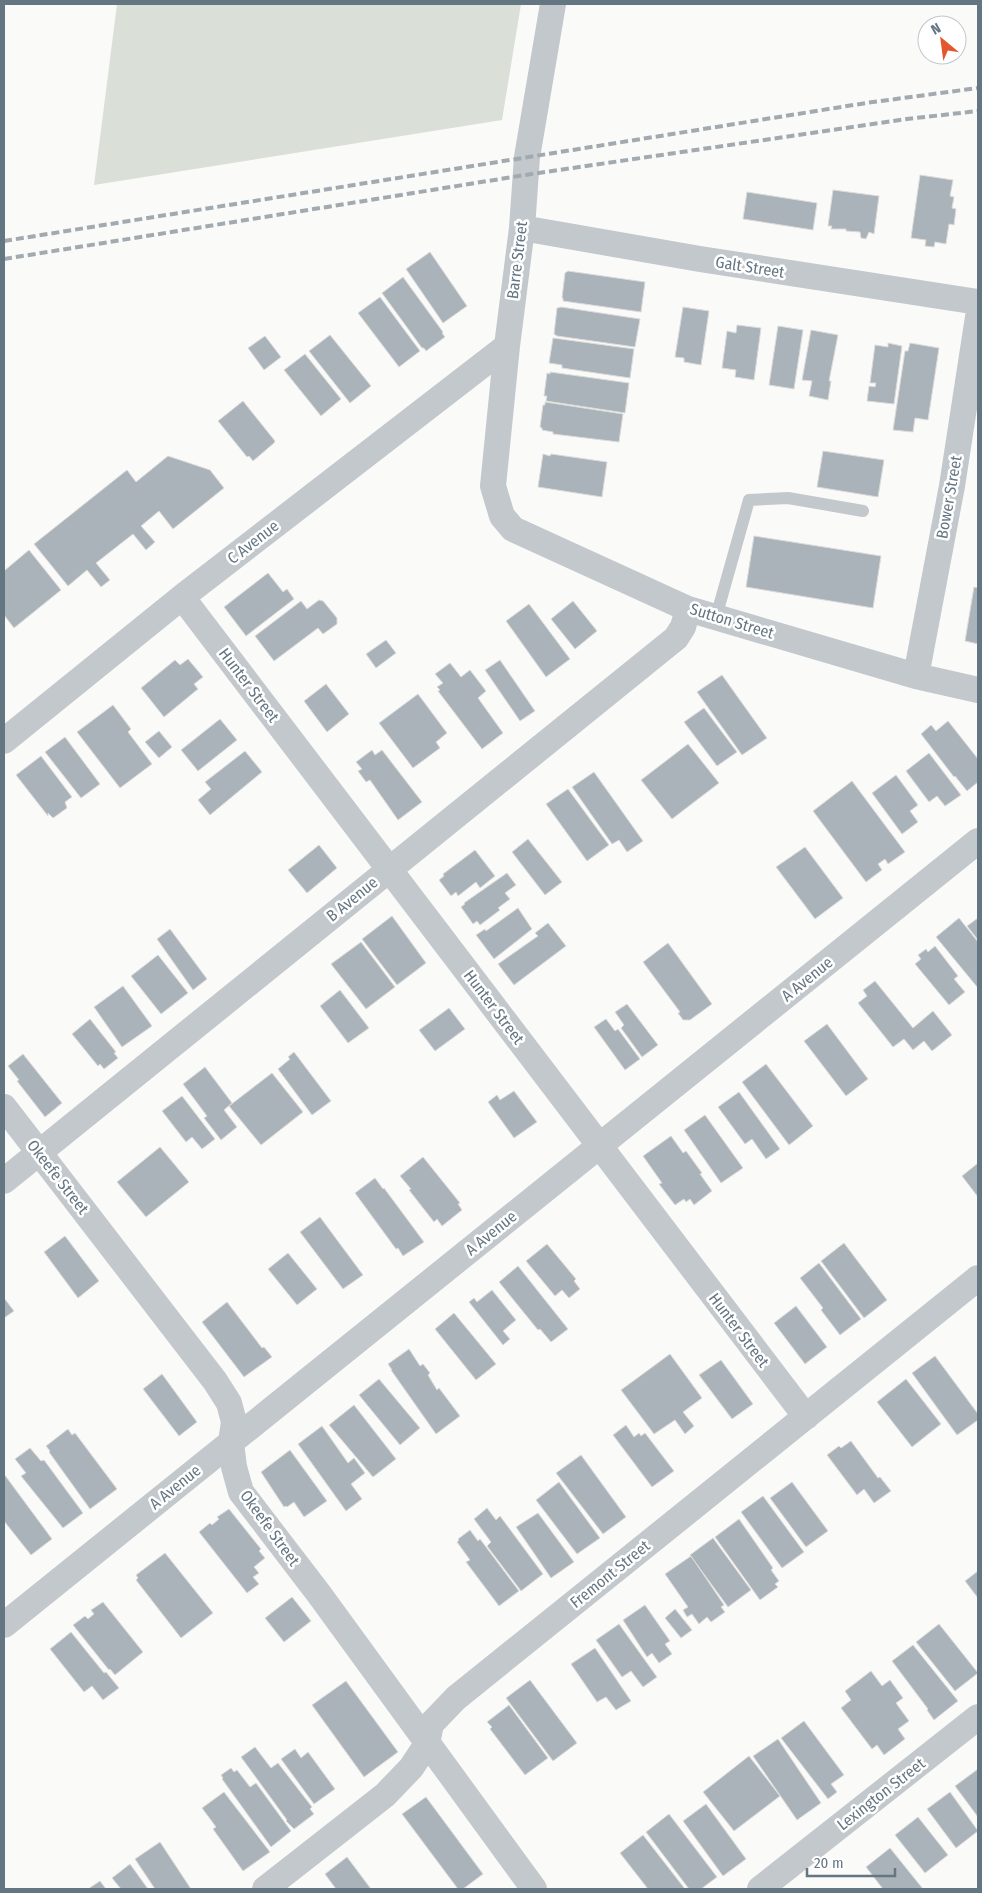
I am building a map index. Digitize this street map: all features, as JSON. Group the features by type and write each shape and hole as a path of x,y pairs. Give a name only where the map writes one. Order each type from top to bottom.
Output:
{"street":[{"name":"Barre Street","path":"502,516 493,486 507,346 522,228 527,157 553,4"},
{"name":"Galt Street","path":"522,228 700,259 978,302"},
{"name":"Bower Street","path":"916,676 952,486 978,317"},
{"name":"C Avenue","path":"4,742 182,597 507,346"},
{"name":"Sutton Street","path":"502,516 513,529 688,609 916,676 978,690"},
{"name":"Hunter Street","path":"182,597 806,1417"},
{"name":"B Avenue","path":"4,1181 676,638 683,627 688,609"},
{"name":"A Avenue","path":"4,1625 978,841"},
{"name":"Okeefe Street","path":"4,1107 216,1381 229,1403 234,1422 231,1442 234,1467 241,1492 319,1594 534,1889"},
{"name":"Fremont Street","path":"265,1889 385,1795 411,1768 428,1744 431,1724 456,1698 978,1278"},
{"name":"Lexington Street","path":"760,1889 978,1717"}],"lane":[{"path":"716,617 749,500 788,498 863,511"}],"shaded area":[{"path":"117,4 521,4 502,120 94,185"}],"building":[{"path":"920,175 953,180 950,196 954,197 952,208 956,209 954,225 949,224 946,244 935,242 934,247 925,246 926,240 911,238"},
{"path":"833,190 879,196 874,234 869,232 866,239 861,238 860,232 846,231 846,229 831,229 832,226 828,226"},
{"path":"747,192 817,203 813,230 743,219"},
{"path":"430,252 467,306 443,323 406,269"},
{"path":"568,271 645,282 641,312 563,301 565,273"},
{"path":"403,277 445,337 426,351 382,293"},
{"path":"380,297 420,351 399,367 358,313"},
{"path":"561,307 640,319 635,347 557,336 554,334 557,308"},
{"path":"683,307 709,311 701,365 684,362 684,358 675,357"},
{"path":"737,325 761,328 754,380 735,377 736,370 722,368 727,331 736,333"},
{"path":"778,326 803,330 794,389 769,385"},
{"path":"811,330 838,335 829,381 831,381 828,400 809,396 812,381 802,380"},
{"path":"330,335 371,386 350,403 309,351"},
{"path":"265,336 281,357 264,370 248,348"},
{"path":"553,338 634,349 630,378 562,368 562,365 549,363"},
{"path":"888,343 902,346 894,404 867,401 869,386 875,387 876,383 870,383 875,345 888,347"},
{"path":"910,343 939,348 928,420 915,418 913,432 893,430 905,351 908,351"},
{"path":"305,354 341,399 321,416 284,370"},
{"path":"550,372 629,383 625,413 546,401 547,396 544,396 547,373 550,374"},
{"path":"243,401 275,441 253,461 249,456 247,457 218,421"},
{"path":"545,402 623,414 619,442 553,434 553,432 542,430 540,427"},
{"path":"823,451 884,460 878,497 817,487"},
{"path":"543,454 607,462 602,497 538,487"},
{"path":"168,456 210,470 224,488 173,529 159,511 141,526 155,542 146,550 133,534 96,563 110,580 101,587 87,570 68,586 34,544 127,470 136,482"},
{"path":"754,536 881,556 873,608 746,587"},
{"path":"29,550 61,590 14,628 4,615 4,571"},
{"path":"268,573 283,592 287,589 294,599 246,636 224,607"},
{"path":"974,587 978,588 978,644 965,641"},
{"path":"319,600 323,601 337,618 337,624 323,634 318,628 274,661 255,636 301,601 307,609"},
{"path":"573,601 597,631 575,649 551,619"},
{"path":"529,604 570,659 546,677 506,621"},
{"path":"386,640 396,653 376,668 366,654"},
{"path":"188,659 203,677 194,684 198,689 164,717 141,688 175,660 180,665"},
{"path":"500,660 535,711 520,721 485,670"},
{"path":"450,663 461,677 470,670 486,691 478,698 503,733 482,749 438,691 440,690 437,687 443,683 435,674"},
{"path":"722,675 767,738 742,755 697,692"},
{"path":"326,684 349,714 327,732 304,701"},
{"path":"418,694 447,733 436,742 440,748 413,768 379,723"},
{"path":"113,705 131,729 128,732 152,764 120,788 77,732"},
{"path":"704,708 737,752 717,766 684,722"},
{"path":"220,719 237,740 198,771 181,750"},
{"path":"948,721 978,759 978,782 967,791 921,734 931,725 936,731"},
{"path":"159,731 172,747 159,758 145,742"},
{"path":"65,737 100,784 81,798 45,752"},
{"path":"688,744 719,783 672,819 641,780"},
{"path":"372,750 375,755 382,750 422,802 398,820 370,780 366,782 358,771 362,769 356,762"},
{"path":"245,751 262,772 210,815 198,800 211,789 205,782"},
{"path":"929,753 961,795 945,806 937,796 929,802 906,771"},
{"path":"41,756 72,797 65,802 67,808 53,818 48,813 48,816 16,775"},
{"path":"594,772 643,841 627,852 619,840 612,844 572,787"},
{"path":"896,775 918,805 910,811 918,822 902,834 872,793"},
{"path":"852,781 905,852 888,864 885,859 878,864 882,870 866,882 813,811"},
{"path":"568,789 609,845 587,861 546,804"},
{"path":"528,839 562,882 545,895 512,852"},
{"path":"319,845 337,868 307,893 288,870"},
{"path":"805,847 843,898 815,919 776,867"},
{"path":"475,850 495,876 480,888 476,882 458,896 456,892 451,896 439,880 444,876 443,874"},
{"path":"507,873 516,885 505,893 510,899 498,908 500,910 480,925 477,921 473,924 461,907"},
{"path":"518,908 532,929 494,959 476,935 485,929 486,931"},
{"path":"392,916 426,963 397,985 362,939"},
{"path":"959,918 978,942 978,988 936,937"},
{"path":"978,918 978,940 967,926"},
{"path":"548,923 566,946 514,985 498,964 538,936 535,933"},
{"path":"170,929 207,979 193,990 157,939"},
{"path":"361,942 395,987 366,1009 331,964"},
{"path":"668,943 712,1004 690,1020 683,1020 678,1013 680,1012 643,962"},
{"path":"935,946 958,976 954,979 965,992 949,1005 915,964 921,959 918,955 926,949 928,952"},
{"path":"158,955 188,993 161,1014 131,976"},
{"path":"875,981 913,1028 933,1011 952,1035 932,1051 924,1041 913,1050 904,1039 893,1047 858,1003 867,996 863,990"},
{"path":"123,986 152,1026 122,1047 94,1007"},
{"path":"340,990 369,1028 348,1043 320,1006"},
{"path":"627,1004 658,1045 642,1057 621,1028 624,1025 615,1012"},
{"path":"449,1008 465,1029 435,1051 419,1030"},
{"path":"90,1019 116,1052 114,1053 118,1058 104,1069 100,1064 98,1066 72,1034"},
{"path":"606,1019 615,1031 618,1029 640,1059 625,1070 594,1027"},
{"path":"827,1024 868,1079 846,1096 804,1041"},
{"path":"294,1052 331,1101 312,1115 278,1069 290,1059 288,1057"},
{"path":"23,1054 62,1103 45,1117 17,1081 19,1080 8,1066"},
{"path":"766,1064 813,1126 789,1145 742,1082"},
{"path":"205,1067 232,1103 224,1110 237,1127 221,1140 204,1118 207,1116 183,1084"},
{"path":"272,1073 303,1112 261,1145 229,1106"},
{"path":"514,1091 537,1122 514,1138 488,1102 497,1095 500,1100"},
{"path":"739,1092 780,1149 766,1159 752,1139 745,1144 718,1107"},
{"path":"182,1096 215,1139 202,1149 192,1137 186,1142 162,1111"},
{"path":"705,1115 743,1168 721,1183 684,1130"},
{"path":"671,1136 683,1153 686,1151 712,1191 694,1205 690,1199 686,1202 684,1199 675,1205 659,1184 662,1183 643,1156"},
{"path":"160,1147 189,1182 146,1217 117,1182"},
{"path":"423,1157 460,1203 458,1204 462,1210 442,1226 437,1219 434,1222 400,1176"},
{"path":"978,1163 978,1197 962,1176"},
{"path":"375,1178 424,1242 403,1256 355,1193"},
{"path":"320,1217 363,1275 343,1289 300,1232"},
{"path":"65,1236 99,1281 78,1298 44,1252"},
{"path":"844,1243 887,1300 864,1318 821,1261"},
{"path":"547,1244 576,1279 574,1281 580,1289 569,1298 562,1290 555,1296 526,1261"},
{"path":"288,1253 317,1289 297,1305 268,1269"},
{"path":"819,1263 861,1319 840,1335 821,1310 823,1308 800,1278"},
{"path":"518,1266 568,1329 551,1342 540,1329 538,1330 499,1282"},
{"path":"492,1290 516,1320 503,1331 510,1339 503,1345 469,1302 474,1298 477,1302"},
{"path":"4,1298 14,1311 4,1318"},
{"path":"227,1302 262,1348 264,1347 272,1357 244,1377 202,1322"},
{"path":"796,1306 827,1347 805,1364 774,1323"},
{"path":"454,1313 496,1364 476,1380 435,1329"},
{"path":"409,1349 420,1366 423,1364 430,1373 428,1375 437,1390 439,1388 460,1416 436,1434 388,1364"},
{"path":"670,1354 702,1398 683,1412 694,1426 685,1434 675,1420 654,1434 621,1390"},
{"path":"935,1356 978,1414 978,1420 957,1435 912,1373"},
{"path":"721,1360 753,1404 732,1419 699,1375"},
{"path":"162,1374 197,1422 179,1436 143,1389"},
{"path":"379,1379 420,1428 400,1445 359,1395"},
{"path":"906,1379 941,1424 912,1447 877,1402"},
{"path":"354,1405 396,1459 373,1477 329,1425"},
{"path":"626,1425 634,1437 639,1433 641,1436 645,1433 674,1471 652,1487 613,1435"},
{"path":"322,1426 348,1463 354,1458 365,1473 351,1484 362,1499 346,1511 298,1444"},
{"path":"68,1429 72,1435 75,1433 117,1489 90,1509 46,1446"},
{"path":"851,1441 878,1478 880,1477 891,1491 874,1503 864,1489 857,1495 827,1455 839,1446 841,1448"},
{"path":"30,1448 41,1461 44,1460 83,1513 63,1528 21,1476 26,1473 15,1459"},
{"path":"290,1450 327,1501 304,1517 294,1502 284,1507 261,1472"},
{"path":"581,1455 626,1517 603,1534 556,1473"},
{"path":"4,1474 52,1539 31,1555 4,1521"},
{"path":"559,1482 600,1538 577,1554 536,1500"},
{"path":"792,1482 828,1531 806,1547 770,1498"},
{"path":"763,1496 804,1552 782,1568 741,1512"},
{"path":"487,1508 496,1520 500,1516 543,1574 521,1591 487,1546 491,1542 474,1519"},
{"path":"229,1509 261,1549 259,1551 265,1558 254,1567 259,1573 253,1577 259,1584 247,1593 199,1532 210,1523 212,1525 219,1519 217,1517"},
{"path":"538,1513 574,1562 551,1578 516,1527"},
{"path":"739,1519 773,1568 771,1570 779,1581 775,1584 778,1587 760,1600 715,1537"},
{"path":"470,1530 478,1541 480,1539 519,1591 499,1606 466,1562 470,1560 457,1542 458,1539"},
{"path":"713,1538 751,1590 728,1607 690,1555"},
{"path":"165,1553 213,1613 181,1638 136,1580 138,1578 136,1575"},
{"path":"691,1556 724,1605 721,1607 725,1612 711,1622 707,1617 699,1624 692,1614 687,1617 683,1610 688,1607 665,1574"},
{"path":"978,1571 978,1598 965,1581"},
{"path":"292,1597 311,1621 284,1642 265,1618"},
{"path":"103,1602 143,1652 115,1675 73,1625 85,1616 88,1619 94,1614 91,1610"},
{"path":"645,1605 670,1641 665,1644 672,1654 659,1663 652,1653 647,1657 623,1620"},
{"path":"675,1609 692,1630 681,1638 665,1618"},
{"path":"619,1624 657,1677 643,1687 631,1671 622,1677 596,1640"},
{"path":"939,1624 978,1673 955,1691 916,1642"},
{"path":"71,1632 104,1673 106,1672 119,1688 103,1700 92,1686 84,1692 50,1649"},
{"path":"913,1645 958,1701 934,1720 892,1661"},
{"path":"595,1648 631,1701 616,1710 606,1697 597,1702 571,1664"},
{"path":"871,1671 882,1686 890,1680 903,1698 896,1703 909,1721 898,1729 905,1739 884,1755 877,1745 872,1749 841,1708 851,1700 845,1691"},
{"path":"530,1680 577,1743 553,1761 506,1698"},
{"path":"346,1681 398,1752 364,1777 312,1705"},
{"path":"509,1705 548,1758 525,1775 490,1729 492,1727 487,1722"},
{"path":"804,1721 844,1775 831,1784 837,1792 828,1799 781,1738"},
{"path":"778,1739 821,1803 797,1820 753,1756"},
{"path":"255,1747 271,1768 278,1763 312,1807 310,1809 314,1814 294,1829 286,1821 241,1757"},
{"path":"295,1749 301,1758 308,1752 335,1789 314,1804 281,1759"},
{"path":"749,1756 780,1796 734,1831 703,1792"},
{"path":"231,1768 234,1772 237,1770 250,1787 256,1783 291,1831 271,1847 222,1779 221,1775"},
{"path":"978,1769 978,1817 955,1786"},
{"path":"224,1792 270,1852 243,1871 213,1829 216,1827 202,1808"},
{"path":"950,1792 978,1831 956,1848 927,1809"},
{"path":"426,1797 483,1874 463,1889 458,1889 402,1814"},
{"path":"706,1804 746,1859 723,1876 683,1821"},
{"path":"669,1814 717,1877 701,1889 689,1889 646,1832"},
{"path":"918,1817 948,1855 925,1873 895,1835"},
{"path":"643,1835 685,1889 648,1889 620,1853"},
{"path":"160,1842 191,1889 155,1889 135,1859"},
{"path":"890,1848 923,1889 883,1889 866,1867"},
{"path":"347,1857 371,1889 336,1889 325,1874"},
{"path":"130,1864 148,1889 121,1889 112,1878"},
{"path":"100,1881 106,1889 88,1889"}],"railway":[{"path":"4,241 866,103 978,88"},
{"path":"4,259 525,175 907,119 978,111"}]}
